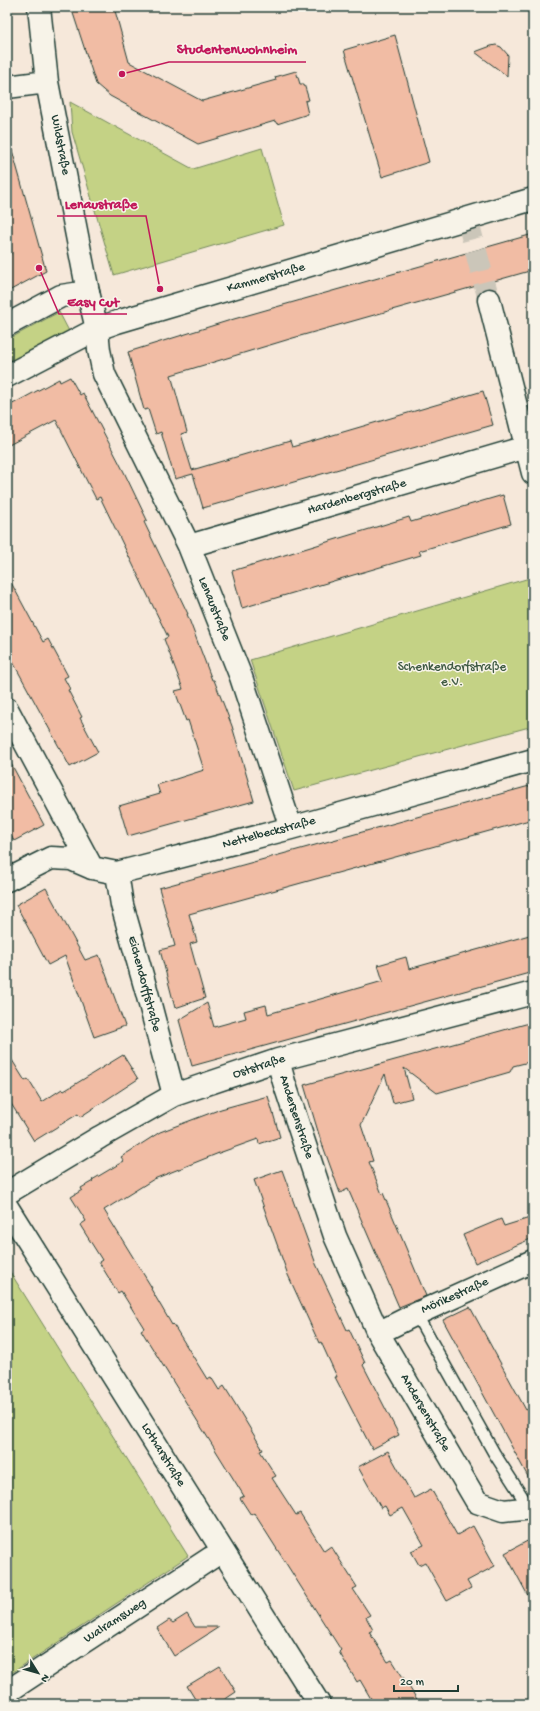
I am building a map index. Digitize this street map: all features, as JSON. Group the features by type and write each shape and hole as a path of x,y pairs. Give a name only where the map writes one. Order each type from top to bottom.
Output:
{"street":[{"name":"Wildstraße","path":"39,7 47,82 88,292 97,329"},
{"path":"7,87 47,82"},
{"name":"Kammerstraße","path":"7,376 97,329 117,322 533,199"},
{"path":"7,325 62,296 88,292"},
{"path":"489,300 533,473"},
{"name":"Lenaustraße","path":"97,329 98,350 104,374 189,546 241,677 290,828"},
{"name":"Hardenbergstraße","path":"189,546 526,447"},
{"path":"7,710 92,868"},
{"name":"Nettelbeckstraße","path":"7,880 51,858 71,859 92,868 117,873 290,828 533,760"},
{"name":"Eichendorffstraße","path":"117,873 122,905 174,1095"},
{"name":"Oststraße","path":"7,1193 100,1137 174,1095 278,1060 533,993"},
{"name":"Andersenstraße","path":"278,1060 335,1236 378,1333 477,1502 503,1511 532,1509"},
{"name":"Lotharstraße","path":"7,1207 319,1704"},
{"name":"Mörikestraße","path":"378,1333 416,1314 533,1261"},
{"name":"Walramsweg","path":"7,1692 211,1558 223,1552"}],"lane":[{"name":"Andersenstraße","path":"416,1314 494,1453 532,1509"}],"green space":[{"path":"70,102 193,169 262,148 284,225 114,275 72,132"},
{"path":"59,312 70,333 7,366 7,340"},
{"name":"Schenkendorfstraße e.V.","path":"533,577 533,726 294,791 250,660"},
{"path":"7,1267 188,1556 7,1676"}],"building":[{"path":"71,7 114,7 129,62 202,101 276,80 275,77 296,71 300,84 304,84 309,100 305,101 308,114 277,124 275,121 198,144 110,96 96,84"},
{"path":"395,35 429,162 382,177 344,50"},
{"path":"496,45 501,47 508,55 507,76 475,52"},
{"path":"7,150 12,150 46,271 7,292 7,256 11,254 7,242"},
{"path":"533,234 533,270 293,338 171,375 187,432 181,434 192,470 290,441 292,447 483,391 493,425 203,508 193,474 175,479 161,432 156,434 148,409 144,410 128,352 234,319"},
{"path":"70,377 80,395 83,393 124,472 147,520 144,522 188,614 212,680 214,680 232,726 254,801 128,836 119,806 160,794 157,785 204,770 188,720 186,721 175,691 183,689 164,639 168,637 100,497 96,499 56,420 7,446 7,407 59,379 60,382"},
{"path":"503,495 511,524 419,551 421,555 242,608 232,571 409,517 411,522"},
{"path":"7,575 43,642 48,639 68,676 64,678 70,689 68,690 82,717 80,718 98,752 70,767 7,651"},
{"path":"7,756 44,825 14,841 7,828"},
{"path":"533,785 533,819 189,914 197,942 190,944 205,998 175,1008 160,950 175,946 159,888"},
{"path":"46,888 85,960 99,955 125,1026 94,1037 65,956 48,965 16,905"},
{"path":"533,934 533,972 192,1066 179,1020 207,1003 214,1027 246,1018 244,1011 266,1005 268,1014 383,981 378,965 406,957 409,969"},
{"path":"533,1022 533,1061 513,1066 510,1072 437,1093 404,1068 412,1098 393,1103 385,1074 361,1125 373,1161 369,1162 426,1296 399,1307 348,1189 340,1193 320,1138 304,1085"},
{"path":"7,1052 25,1081 28,1079 42,1102 62,1089 64,1091 123,1055 138,1079 80,1117 78,1114 34,1141 7,1097"},
{"path":"268,1096 280,1137 259,1144 258,1139 154,1179 104,1210 152,1288 151,1289 172,1325 173,1324 207,1379 211,1377 219,1390 224,1386 263,1450 260,1451 276,1476 272,1478 296,1515 300,1513 324,1551 331,1546 357,1587 353,1589 370,1615 366,1617 373,1630 369,1632 388,1662 392,1660 420,1704 374,1704 360,1680 357,1682 339,1652 341,1650 254,1513 251,1515 240,1498 244,1496 141,1330 144,1328 121,1291 118,1293 99,1262 102,1260 80,1225 86,1221 71,1197 82,1190 81,1188 93,1181 92,1180 124,1161 121,1157 160,1132 221,1109"},
{"path":"282,1170 316,1264 347,1330 349,1329 365,1363 363,1365 399,1435 372,1449 335,1377 337,1377 321,1342 319,1343 288,1275 254,1180"},
{"path":"533,1217 533,1238 475,1263 463,1235 501,1219 504,1226"},
{"path":"470,1307 526,1410 533,1406 533,1486 443,1320"},
{"path":"388,1451 414,1498 431,1489 457,1535 473,1526 495,1566 467,1581 471,1588 447,1601 425,1562 419,1565 411,1551 424,1545 403,1508 390,1515 385,1506 381,1508 358,1467"},
{"path":"533,1538 533,1605 505,1553"},
{"path":"187,1614 195,1627 219,1627 174,1656 157,1628 169,1620 173,1623"},
{"path":"220,1666 236,1692 218,1704 198,1704 187,1686"}],"tunnel":[{"path":"467,218 489,300"}],"place":[{"name":"Studentenwohnheim","path":"122,74"},
{"name":"Easy Cut","path":"39,268"},
{"name":"Lenaustraße","path":"160,289"}]}
